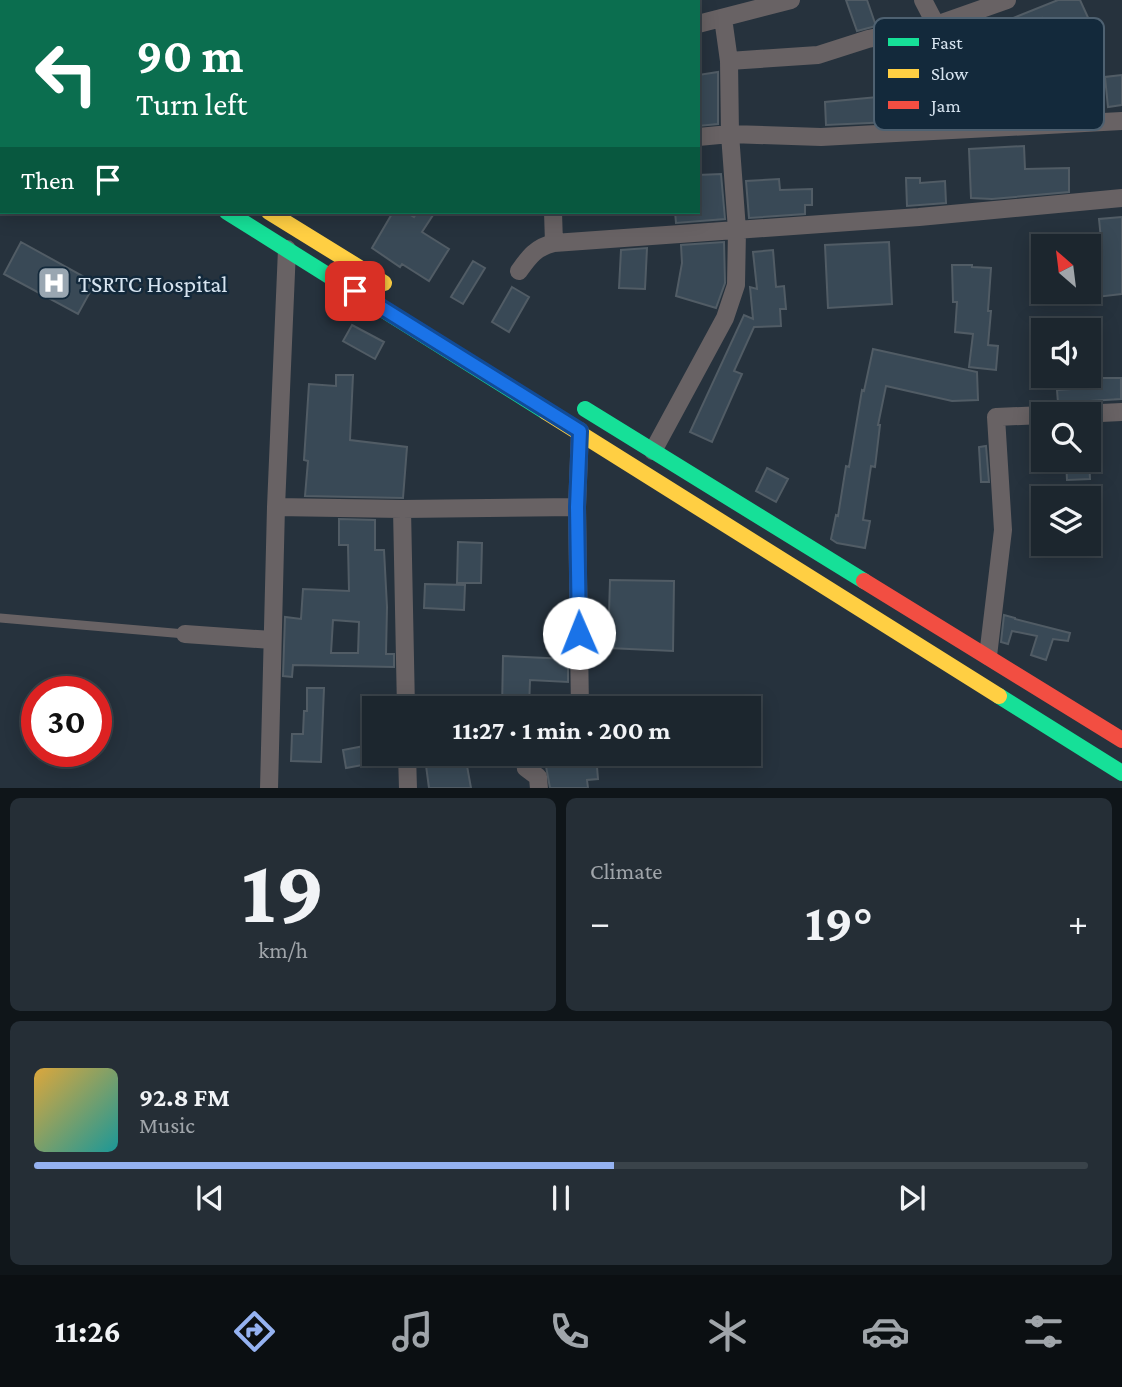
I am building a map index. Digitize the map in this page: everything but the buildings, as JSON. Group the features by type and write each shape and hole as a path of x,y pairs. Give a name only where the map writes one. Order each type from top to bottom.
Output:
{"highway":[{"path":"230,214 1122,773"},
{"path":"272,214 394,290"},
{"path":"568,399 1122,740"}],"street":[{"path":"700,24 791,0"},
{"path":"923,0 932,18"},
{"path":"956,18 1007,0"},
{"path":"653,450 732,300 736,285 737,230 730,134 729,61 723,18"},
{"path":"729,61 818,55 874,38"},
{"path":"1104,122 1122,121"},
{"path":"700,137 730,134 821,138 963,130"},
{"path":"519,271 533,251 554,243 919,217 1122,198"},
{"path":"553,214 554,243"},
{"path":"269,788 276,507 288,249"},
{"path":"1101,413 1122,412"},
{"path":"988,656 1003,530 996,417 1031,416"},
{"path":"580,431 577,507 580,696"},
{"path":"276,507 577,507"},
{"path":"402,509 406,696"},
{"path":"186,634 272,639"},
{"path":"407,766 408,788"},
{"path":"527,766 526,768 538,777 539,788"}],"lane":[{"path":"0,618 186,634"}],"traffic: fast":[{"path":"230,214 546,412"},
{"path":"585,409 864,581"},
{"path":"999,696 1122,773"}],"traffic: slow":[{"path":"272,214 384,283"},
{"path":"546,412 999,696"}],"traffic: jam":[{"path":"864,581 1122,740"}],"place":[{"name":"TSRTC Hospital","path":"54,283"}],"route":[{"path":"355,291 580,431 577,507 579,633"}]}
